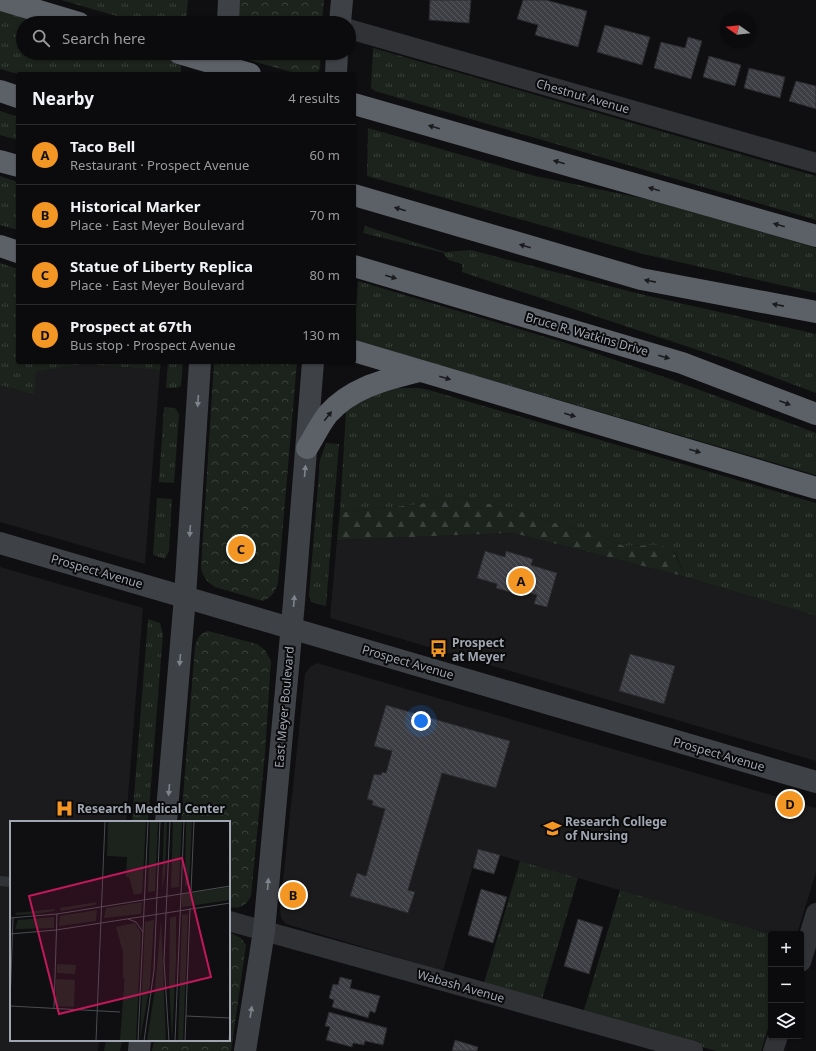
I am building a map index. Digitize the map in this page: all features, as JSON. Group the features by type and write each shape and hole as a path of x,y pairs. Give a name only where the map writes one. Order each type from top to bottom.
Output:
{"highway":[{"path":"2,0 56,16"},
{"path":"206,60 244,72"},
{"path":"0,92 16,96"},
{"path":"356,105 816,236"},
{"path":"0,161 16,165"},
{"path":"356,196 641,279 816,312"},
{"path":"0,246 16,251"},
{"name":"Bruce R. Watkins Drive","path":"356,267 682,363 816,414"},
{"path":"356,352 816,488"},
{"path":"307,448 327,416 342,399 363,388 419,370"}],"main road":[{"path":"228,16 229,0"},
{"path":"341,16 342,0"},
{"path":"336,72 337,60"},
{"path":"166,821 185,597 200,364"},
{"name":"East Meyer Boulevard","path":"245,1051 264,930 292,629 307,448 312,364"},
{"name":"Prospect Avenue","path":"1,546 185,597 816,782"},
{"path":"138,1051 140,1041"}],"street":[{"name":"Chestnut Avenue","path":"356,31 816,163"},
{"path":"804,952 816,913"},
{"name":"Wabash Avenue","path":"230,921 693,1051"},
{"path":"773,1051 777,1039"}],"lane":[{"path":"0,881 10,882"}],"shaded area":[{"path":"83,364 160,370 145,564 0,522 0,385 33,395 36,372"},
{"path":"513,533 686,577 816,616 816,761 330,618 337,540"},
{"name":"Research Medical Center","path":"0,567 143,608 126,821 10,821 10,1041 99,1041 98,1051 0,1051"},
{"name":"Research College of Nursing","path":"317,663 816,808 816,872 798,931 768,931 768,933 478,849 443,971 286,924 281,918 280,908 305,674 310,667"}],"green space":[{"path":"61,0 188,0 187,16 117,16"},
{"path":"239,0 324,0 323,16 238,16"},
{"path":"0,10 21,16 16,16 16,60 171,60 181,63 181,72 16,72 16,73 0,69"},
{"path":"373,48 816,176 816,220 375,91 371,88"},
{"path":"248,60 321,60 318,72 292,72"},
{"path":"0,111 16,116 16,139 0,135"},
{"path":"368,128 535,176 660,202 816,248 816,293 643,254 367,176"},
{"path":"0,176 16,181 16,229 0,225"},
{"path":"365,226 445,252 471,250 636,293 816,334 816,393 731,361 462,272 462,264 449,260 444,253 363,233"},
{"path":"0,263 16,268 16,364 83,364 36,372 34,395 0,385"},
{"path":"358,281 569,344 670,379 816,433 816,475 356,341"},
{"path":"83,364 161,364 160,370"},
{"path":"168,364 183,364 181,386 176,388 166,388"},
{"path":"214,364 297,364 278,583 276,589 269,598 263,601 215,587 206,579 201,568"},
{"path":"389,388 419,388 429,390 816,503 816,616 686,577 675,553 655,545 624,546 590,532 543,520 514,509 457,497 413,505 340,512 346,411 355,402"},
{"path":"164,407 175,408 179,414 174,483 159,482"},
{"path":"326,443 339,444 326,606 311,602 309,596 320,460"},
{"path":"457,497 514,509 543,520 590,532 624,546 655,545 665,547 674,553 686,577 513,533 337,540 340,512 413,505"},
{"path":"157,498 172,499 169,551 165,559 153,555"},
{"path":"240,536 249,540 253,549 249,558 240,562 231,558 227,549 231,540"},
{"path":"148,619 160,623 163,634 148,821 132,821"},
{"path":"208,631 257,644 265,650 271,661 265,753 251,896 245,904 236,908 230,907 230,821 181,821 195,647 199,637"},
{"path":"520,861 578,878 542,999 484,983"},
{"path":"620,890 768,933 768,1029 761,1051 716,1051 583,1013"},
{"path":"230,932 241,938 246,945 231,1051 152,1051 154,1041 230,1041"},
{"path":"106,1041 122,1041 120,1051 104,1051"}],"building":[{"path":"430,0 471,0 469,23 429,20"},
{"path":"523,0 546,0 587,11 578,47 535,35 538,25 517,19"},
{"path":"605,25 650,37 642,65 597,52"},
{"path":"688,37 702,41 691,79 654,68 661,42 685,48"},
{"path":"709,56 741,65 735,86 703,77"},
{"path":"749,68 785,77 780,98 744,88"},
{"path":"796,81 816,86 816,109 789,101"},
{"path":"485,551 505,557 506,551 533,559 531,565 557,573 547,607 534,604 537,595 523,591 522,596 496,588 497,584 477,578"},
{"path":"630,654 675,666 664,704 619,691"},
{"path":"386,705 510,741 496,788 442,773 408,890 415,892 408,913 350,896 357,873 366,876 385,809 372,805 373,801 367,799 374,774 381,775 382,772 386,773 392,751 374,746"},
{"path":"478,849 500,855 494,874 473,868"},
{"path":"481,889 507,897 493,943 468,935"},
{"path":"578,919 603,927 589,974 564,966"},
{"path":"340,977 352,980 350,988 380,996 375,1013 370,1011 368,1018 332,1007 334,1000 329,998 333,984 338,985"},
{"path":"329,1012 387,1028 383,1045 365,1041 364,1045 353,1043 352,1047 326,1040 330,1027 325,1026"},
{"path":"455,1040 478,1047 477,1051 452,1051"}],"place":[{"name":"Statue of Liberty Replica","path":"241,549"},
{"name":"Taco Bell","path":"521,581"},
{"name":"Prospect at Meyer","path":"439,649"},
{"name":"Prospect at 67th","path":"790,804"},
{"name":"Research Medical Center","path":"64,808"},
{"name":"Research College of Nursing","path":"552,828"},
{"name":"Historical Marker","path":"293,895"}]}
